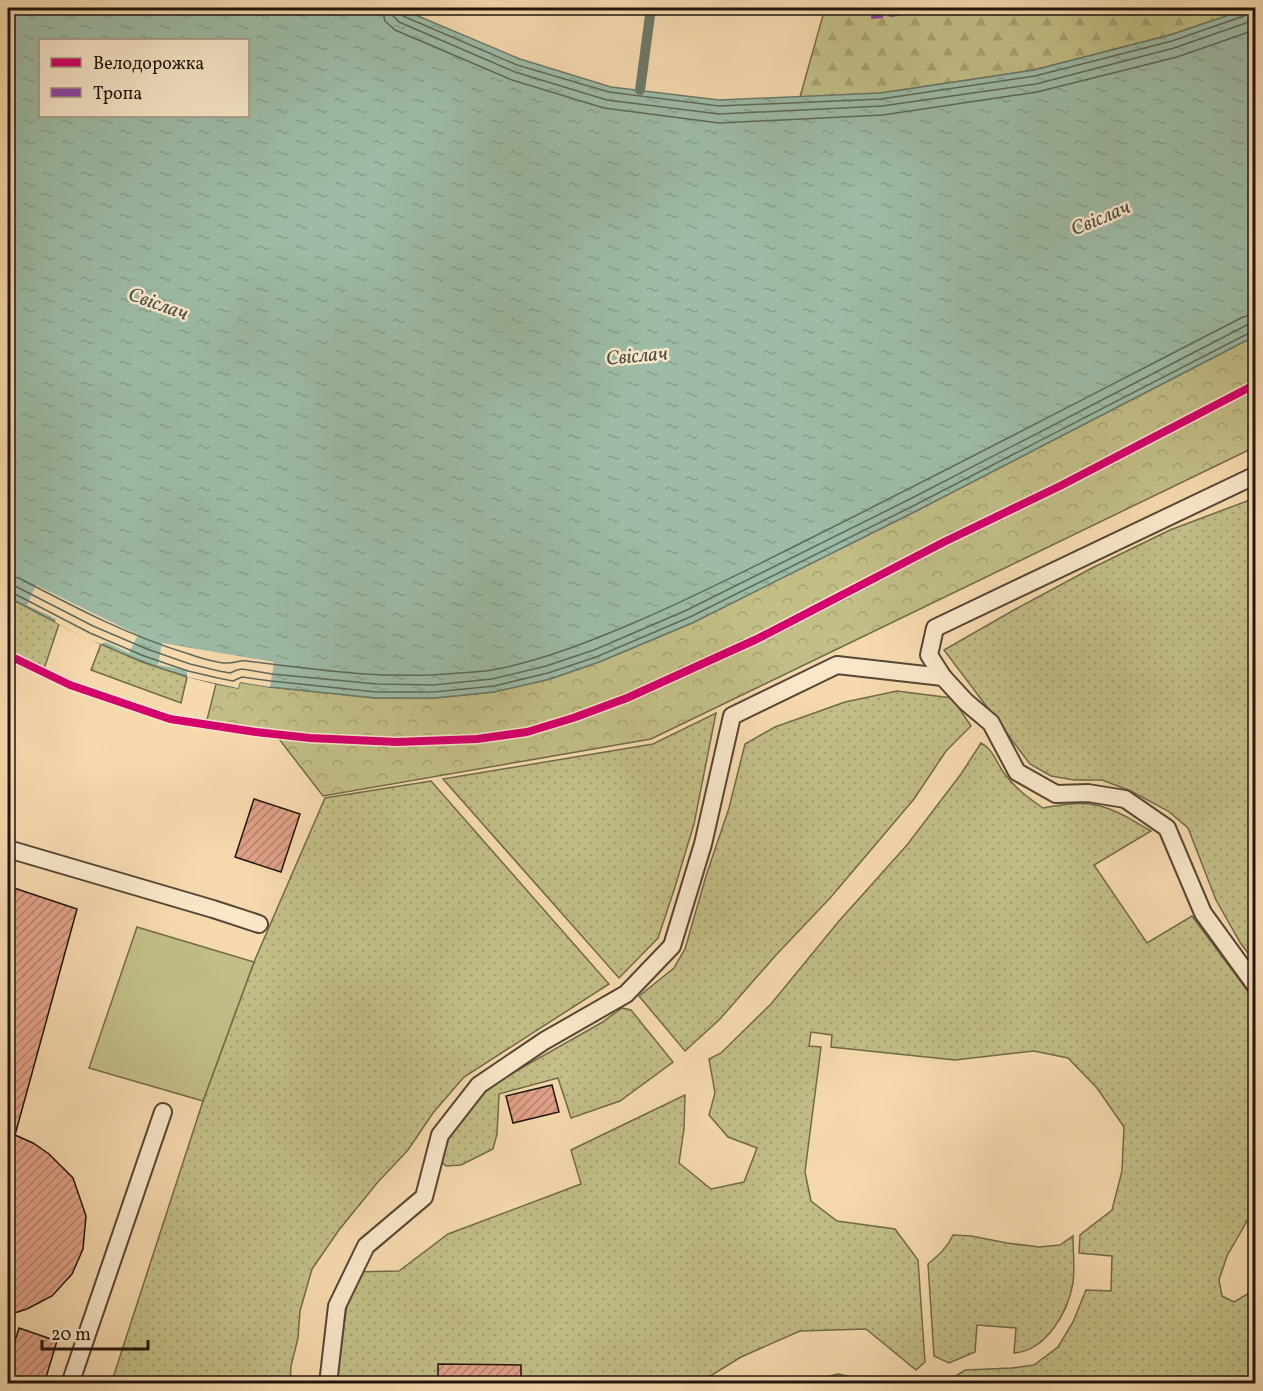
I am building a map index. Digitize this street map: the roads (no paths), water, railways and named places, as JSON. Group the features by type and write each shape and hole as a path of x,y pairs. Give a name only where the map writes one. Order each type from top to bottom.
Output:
{"lane":[{"path":"1256,475 935,628 929,655 942,677 966,702 991,723 1017,772 1056,794 1088,793 1125,799 1167,828 1203,913 1256,986"},
{"path":"328,1383 337,1306 366,1245 424,1197 440,1135 479,1085 544,1041 626,994 672,946 703,844 732,716 837,665 942,677"},
{"path":"8,849 259,924"},
{"path":"70,1383 163,1112"}],"water":[{"name":"Свіслач","path":"8,8 399,8 520,59 611,87 719,100 881,93 1034,70 1170,35 1255,8 1255,336 918,510 692,623 599,662 550,679 494,692 434,698 376,698 240,682 238,688 207,682 148,663 63,626 8,597"}],"waterway":[{"path":"640,90 651,8"}]}
